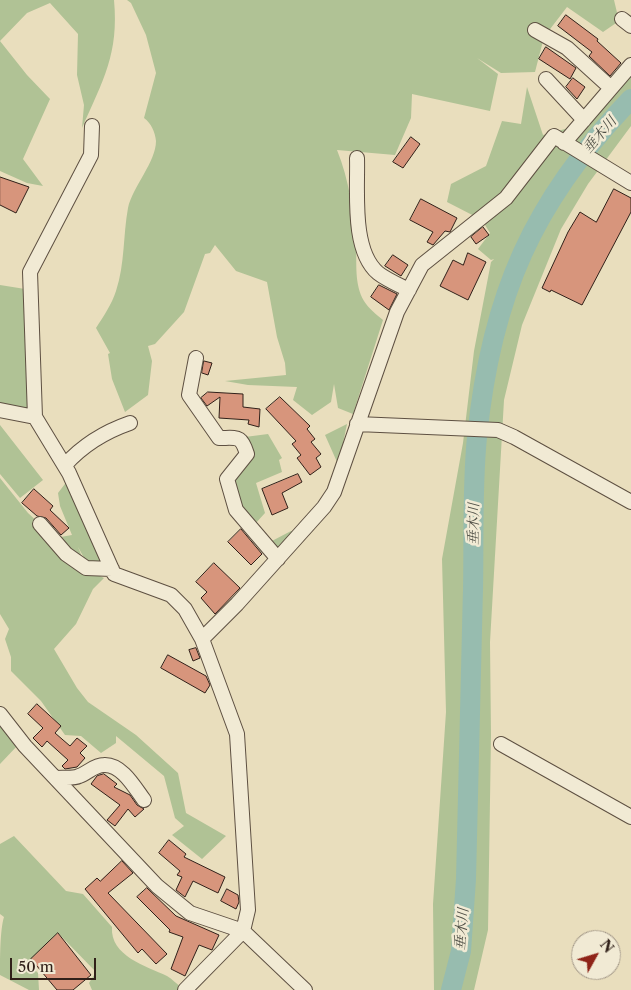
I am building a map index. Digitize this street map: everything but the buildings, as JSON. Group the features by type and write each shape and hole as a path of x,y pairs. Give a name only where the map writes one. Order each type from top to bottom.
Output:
{"street":[{"path":"535,30 567,48 611,88"},
{"path":"564,143 631,66"},
{"path":"546,78 584,120"},
{"path":"92,126 91,155 30,272 36,417 65,465 114,574 171,595 185,609 202,639 237,734 248,910 243,931 185,990"},
{"path":"202,639 278,559 334,492 397,312 422,265 506,198 554,136 631,184"},
{"path":"357,158 358,214 362,248 371,265 379,274 409,290"},
{"path":"196,358 189,395 219,438 239,438 243,441 246,454 227,479 236,510 278,559"},
{"path":"0,410 36,417"},
{"path":"65,465 82,447 115,428 130,423"},
{"path":"357,424 498,430 631,502"},
{"path":"40,524 66,554 86,568 112,569"},
{"path":"0,714 26,746 157,886 190,913 243,931 305,990"},
{"path":"501,744 631,817"},
{"path":"56,778 78,777 91,769 105,764 115,767 128,778 144,800"}],"green space":[{"path":"0,0 114,0 115,19 112,52 103,81 82,128 84,105 77,75 78,34 50,3 27,13 0,41"},
{"path":"127,0 614,0 619,21 603,32 567,7 544,37 535,72 501,73 477,58 498,74 490,111 412,94 411,118 395,155 337,150 345,173 352,209 359,288 366,304 383,320 353,414 338,408 334,384 331,402 312,415 293,400 297,387 248,385 225,381 286,375 267,282 236,271 215,245 210,253 205,254 184,312 155,344 148,346 152,361 148,395 125,412 112,379 108,354 110,353 96,328 110,306 116,291 121,270 128,208 134,191 152,157 156,141 149,122 144,118 156,73 146,35 131,3"},
{"path":"0,41 27,75 50,99 23,159 43,186 27,183 0,171"},
{"path":"631,63 631,126 588,184 561,229 522,325 504,400 490,642 491,735 488,930 474,990 434,990 433,904 446,712 442,559 463,443 474,351 491,262 494,259 491,260 478,249 490,233 482,220 447,202 451,184 486,166 502,121 521,124 527,87 543,135 576,126"},
{"path":"0,285 25,289 28,409 0,410"},
{"path":"347,424 339,463 325,435"},
{"path":"0,425 43,480 20,498 0,474"},
{"path":"268,434 282,458 279,460 282,472 256,483 265,513 255,524 238,504 227,479 250,456 245,437"},
{"path":"71,476 104,563 88,565 78,547 88,566 94,573 104,578 93,589 76,624 54,649 77,688 88,702 136,735 178,773 186,813 226,836 202,859 172,835 184,826 175,818 164,776 116,736 116,743 101,753 81,736 65,735 41,701 11,671 11,657 5,639 9,629 0,614 0,478 28,513 55,538 72,535 60,506 58,493"},
{"path":"291,531 295,533 279,554 270,542"},
{"path":"0,725 18,745 0,764"},
{"path":"14,836 66,891 83,894 112,927 113,937 123,953 140,964 167,976 182,988 181,990 92,990 89,983 96,972 58,933 28,963 38,973 39,990 29,990 0,975 1,937 4,917 0,914 0,844"}],"waterway":[{"name":"垂木川","path":"451,990 461,951 466,879 474,475 484,386 493,339 506,295 522,253 543,214 568,175 597,137 631,99"}]}
